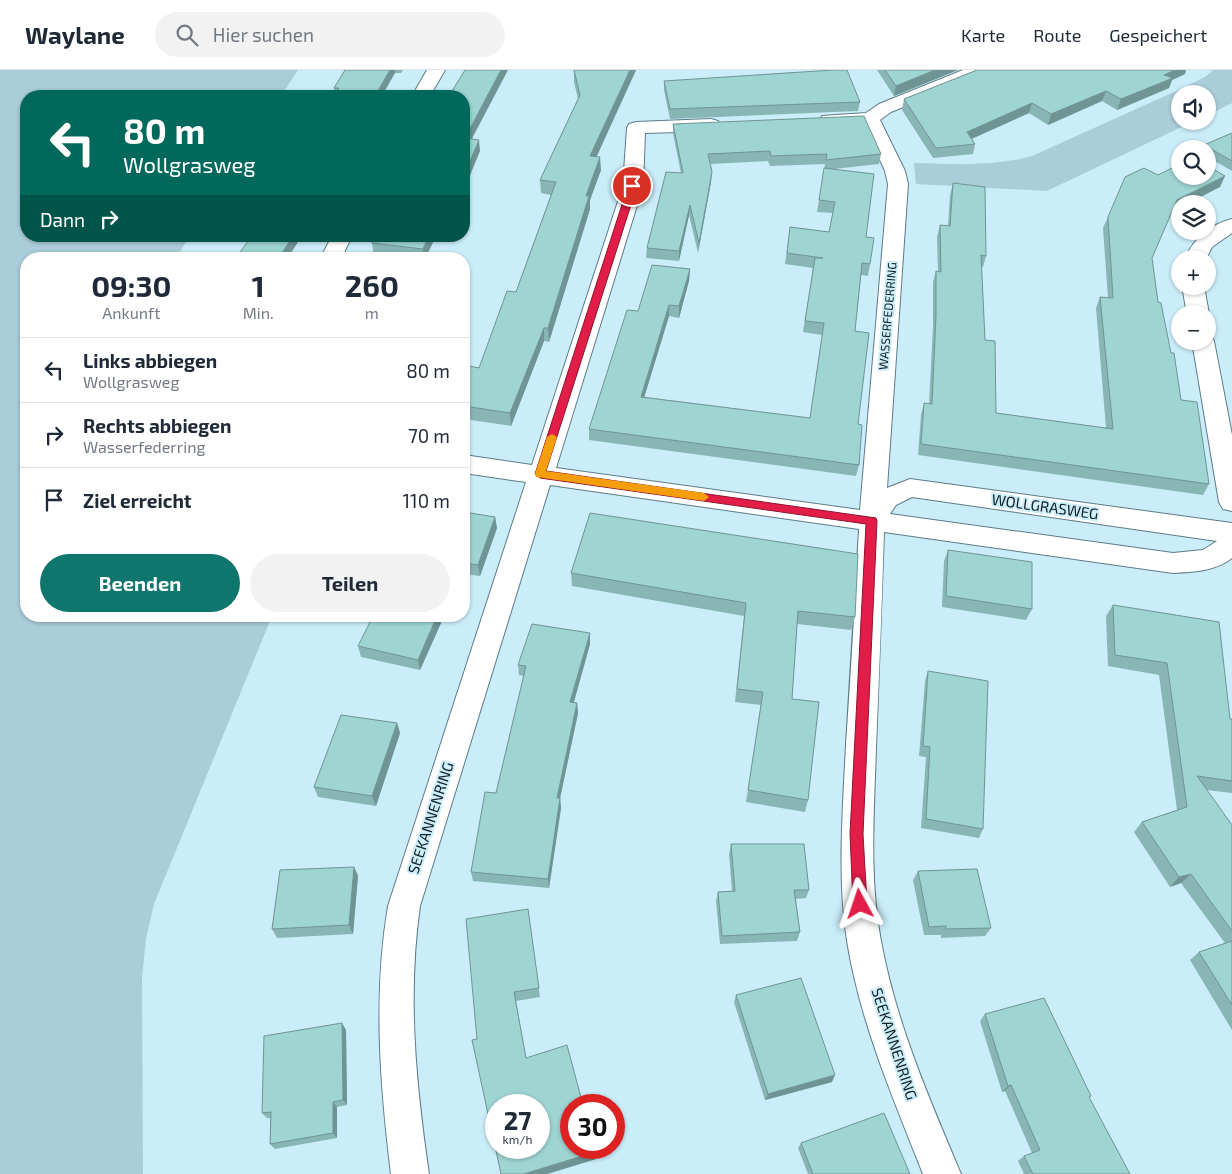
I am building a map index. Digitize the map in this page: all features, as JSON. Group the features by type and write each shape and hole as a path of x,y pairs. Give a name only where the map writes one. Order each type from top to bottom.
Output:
{"street":[{"path":"424,90 436,70"},
{"path":"811,120 870,118 885,108 978,70"},
{"name":"WASSERFEDERRING","path":"870,118 895,170 898,184 872,521"},
{"path":"540,474 632,186 636,128 733,124"},
{"path":"1197,250 1232,225"},
{"path":"1205,350 1232,502"},
{"path":"470,465 1173,563 1201,561 1225,551 1232,541"},
{"name":"SEEKANNENRING","path":"410,1174 400,1105 396,1013 397,962 404,906 540,474"},
{"name":"WOLLGRASWEG","path":"872,521 887,498 910,488 1232,533"},
{"name":"SEEKANNENRING","path":"872,521 857,834 858,885 864,941 883,1020 908,1092 942,1174"}],"shaded area":[{"path":"0,70 298,70 285,90 20,90 20,242 186,242 180,252 20,252 20,622 270,622 154,904 146,939 142,978 143,1174 0,1174"},
{"path":"1213,70 1232,70 1232,103 1216,111 1216,85 1188,85 1205,77"},
{"path":"1171,93 1171,130 1175,130 1047,191 916,184 914,163 988,163 1017,160 1032,156"}],"building":[{"path":"345,70 390,70 378,90 338,90 339,88 334,88"},
{"path":"465,70 501,70 470,129 470,90 453,90"},
{"path":"574,70 630,70 590,156 600,157 586,196 589,196 548,328 544,328 510,413 470,407 470,366 479,368 507,291 516,292 556,182 540,180 580,95"},
{"path":"847,70 860,102 670,109 664,81"},
{"path":"885,70 935,70 896,86"},
{"path":"977,70 1175,70 1164,75 1173,78 1121,99 1106,91 1051,114 1032,103 967,132 975,144 936,148 904,99"},
{"path":"864,116 881,154 826,160 827,154 771,156 770,151 708,154 712,172 699,243 690,205 679,251 647,248 666,172 683,173 673,124"},
{"path":"1232,133 1232,161 1216,152 1216,140"},
{"path":"470,139 479,140 470,161"},
{"path":"824,168 874,174 866,237 874,238 870,264 862,263 855,331 869,333 858,424 862,425 859,465 589,429 627,310 638,311 652,265 690,269 679,306 669,305 641,397 810,418 824,323 805,321 815,258 823,258 787,253 790,227 829,232 835,202 819,200"},
{"path":"1144,168 1158,175 1171,168 1171,185 1207,185 1187,195 1171,195 1171,214 1152,258 1158,302 1161,303 1171,353 1174,353 1181,400 1197,402 1209,484 921,444 924,403 932,404 936,271 941,272 940,225 950,226 953,183 985,187 986,256 981,255 985,340 995,341 996,413 1113,429 1100,297 1113,298 1108,217 1125,177"},
{"path":"1216,171 1225,176 1216,180"},
{"path":"248,242 289,242 283,252 240,252"},
{"path":"372,242 426,242 423,249"},
{"path":"470,513 495,517 478,565 470,564"},
{"path":"590,513 858,554 855,617 798,611 792,699 819,702 808,800 748,790 763,692 737,689 746,603 571,573"},
{"path":"948,550 1032,562 1032,609 946,596"},
{"path":"1113,605 1219,622 1230,719 1232,719 1232,781 1197,776 1232,825 1232,931 1191,874 1179,877 1142,822 1187,807 1167,663 1115,655"},
{"path":"370,622 434,622 418,660 358,646"},
{"path":"532,624 590,633 570,702 577,703 557,798 560,798 548,879 471,872 485,792 496,793 526,666 518,665"},
{"path":"928,671 988,681 983,829 926,819 930,747 923,746"},
{"path":"341,715 397,723 372,796 314,787"},
{"path":"731,844 804,844 809,890 794,890 800,932 722,936 718,892 735,891"},
{"path":"354,867 349,925 272,929 280,870"},
{"path":"977,869 991,928 946,929 946,926 929,927 918,871"},
{"path":"528,909 539,988 514,992 526,1058 567,1045 580,1094 560,1094 560,1159 572,1159 524,1174 501,1174 498,1159 550,1159 550,1094 485,1094 485,1100 472,1040 477,1039 466,919"},
{"path":"1232,941 1232,1005 1199,952"},
{"path":"801,978 835,1075 768,1094 736,995"},
{"path":"1044,998 1091,1096 1089,1097 1130,1174 1033,1174 1024,1156 1040,1150 1011,1085 1008,1086 985,1014"},
{"path":"342,1023 343,1100 333,1102 333,1133 270,1144 271,1112 262,1113 264,1036"},
{"path":"884,1113 910,1174 813,1174 801,1143"}],"slow traffic":[{"path":"552,437 540,474 704,497"}],"route":[{"path":"632,186 540,474 872,521 857,834 860,904"}]}
